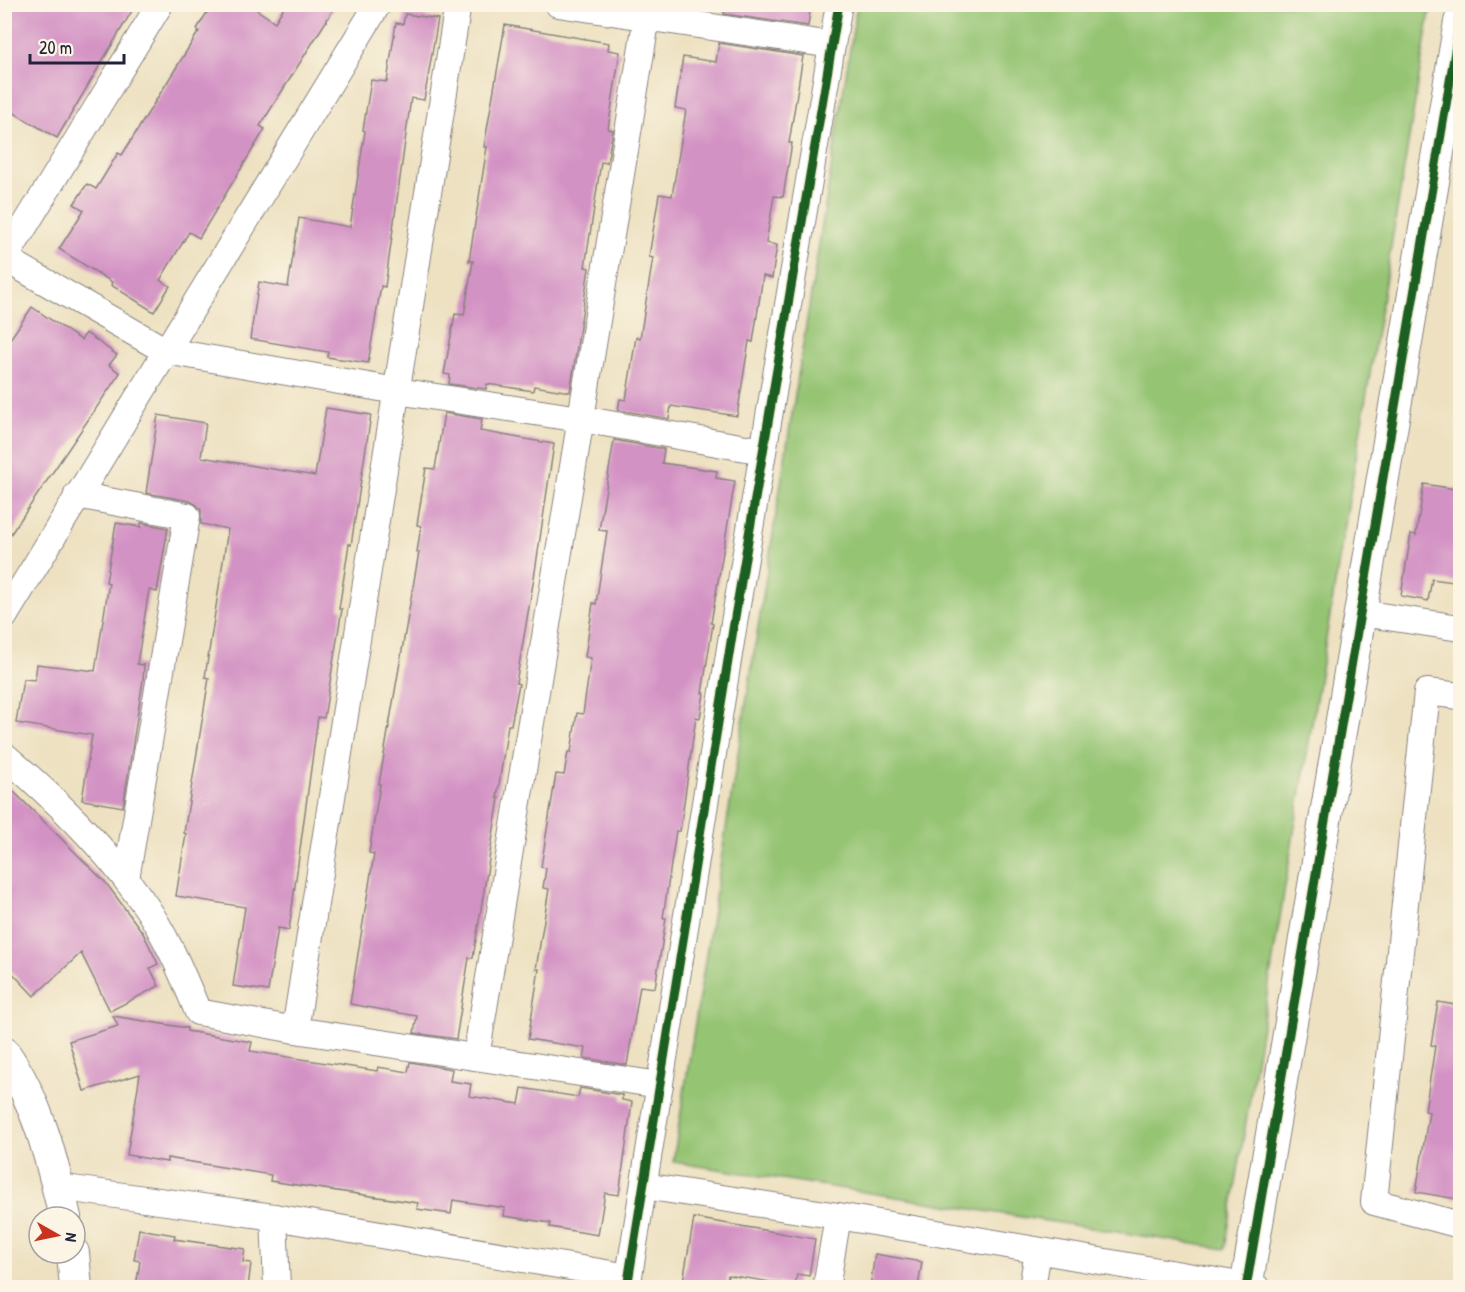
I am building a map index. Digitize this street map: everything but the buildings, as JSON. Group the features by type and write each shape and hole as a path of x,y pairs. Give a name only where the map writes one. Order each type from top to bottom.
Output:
{"street":[{"path":"160,4 5,259 166,351 397,392 580,419 763,451"},
{"path":"4,617 378,4"},
{"path":"295,1030 458,4"},
{"path":"558,4 647,11 832,45"},
{"path":"4,1053 16,1069 33,1107 62,1202 274,1217 628,1282 838,4"},
{"path":"476,1057 647,11"},
{"path":"644,1186 838,1216 1250,1287 1360,613 1461,22"},
{"path":"77,495 188,516 126,879"},
{"path":"1360,613 1461,628"},
{"path":"1461,696 1427,692 1374,1202 1461,1225"},
{"path":"4,755 34,781 99,846 126,879 166,941 198,1012 295,1030 660,1085"},
{"path":"826,1287 838,1216"},
{"path":"274,1217 277,1287"},
{"path":"1032,1287 1038,1251"},
{"path":"74,1265 76,1287"}],"green space":[{"path":"857,5 1431,5 1225,1249 673,1162"}],"cycle path":[{"path":"627,1288 735,617 839,4"},
{"path":"1246,1288 1460,22"}]}
